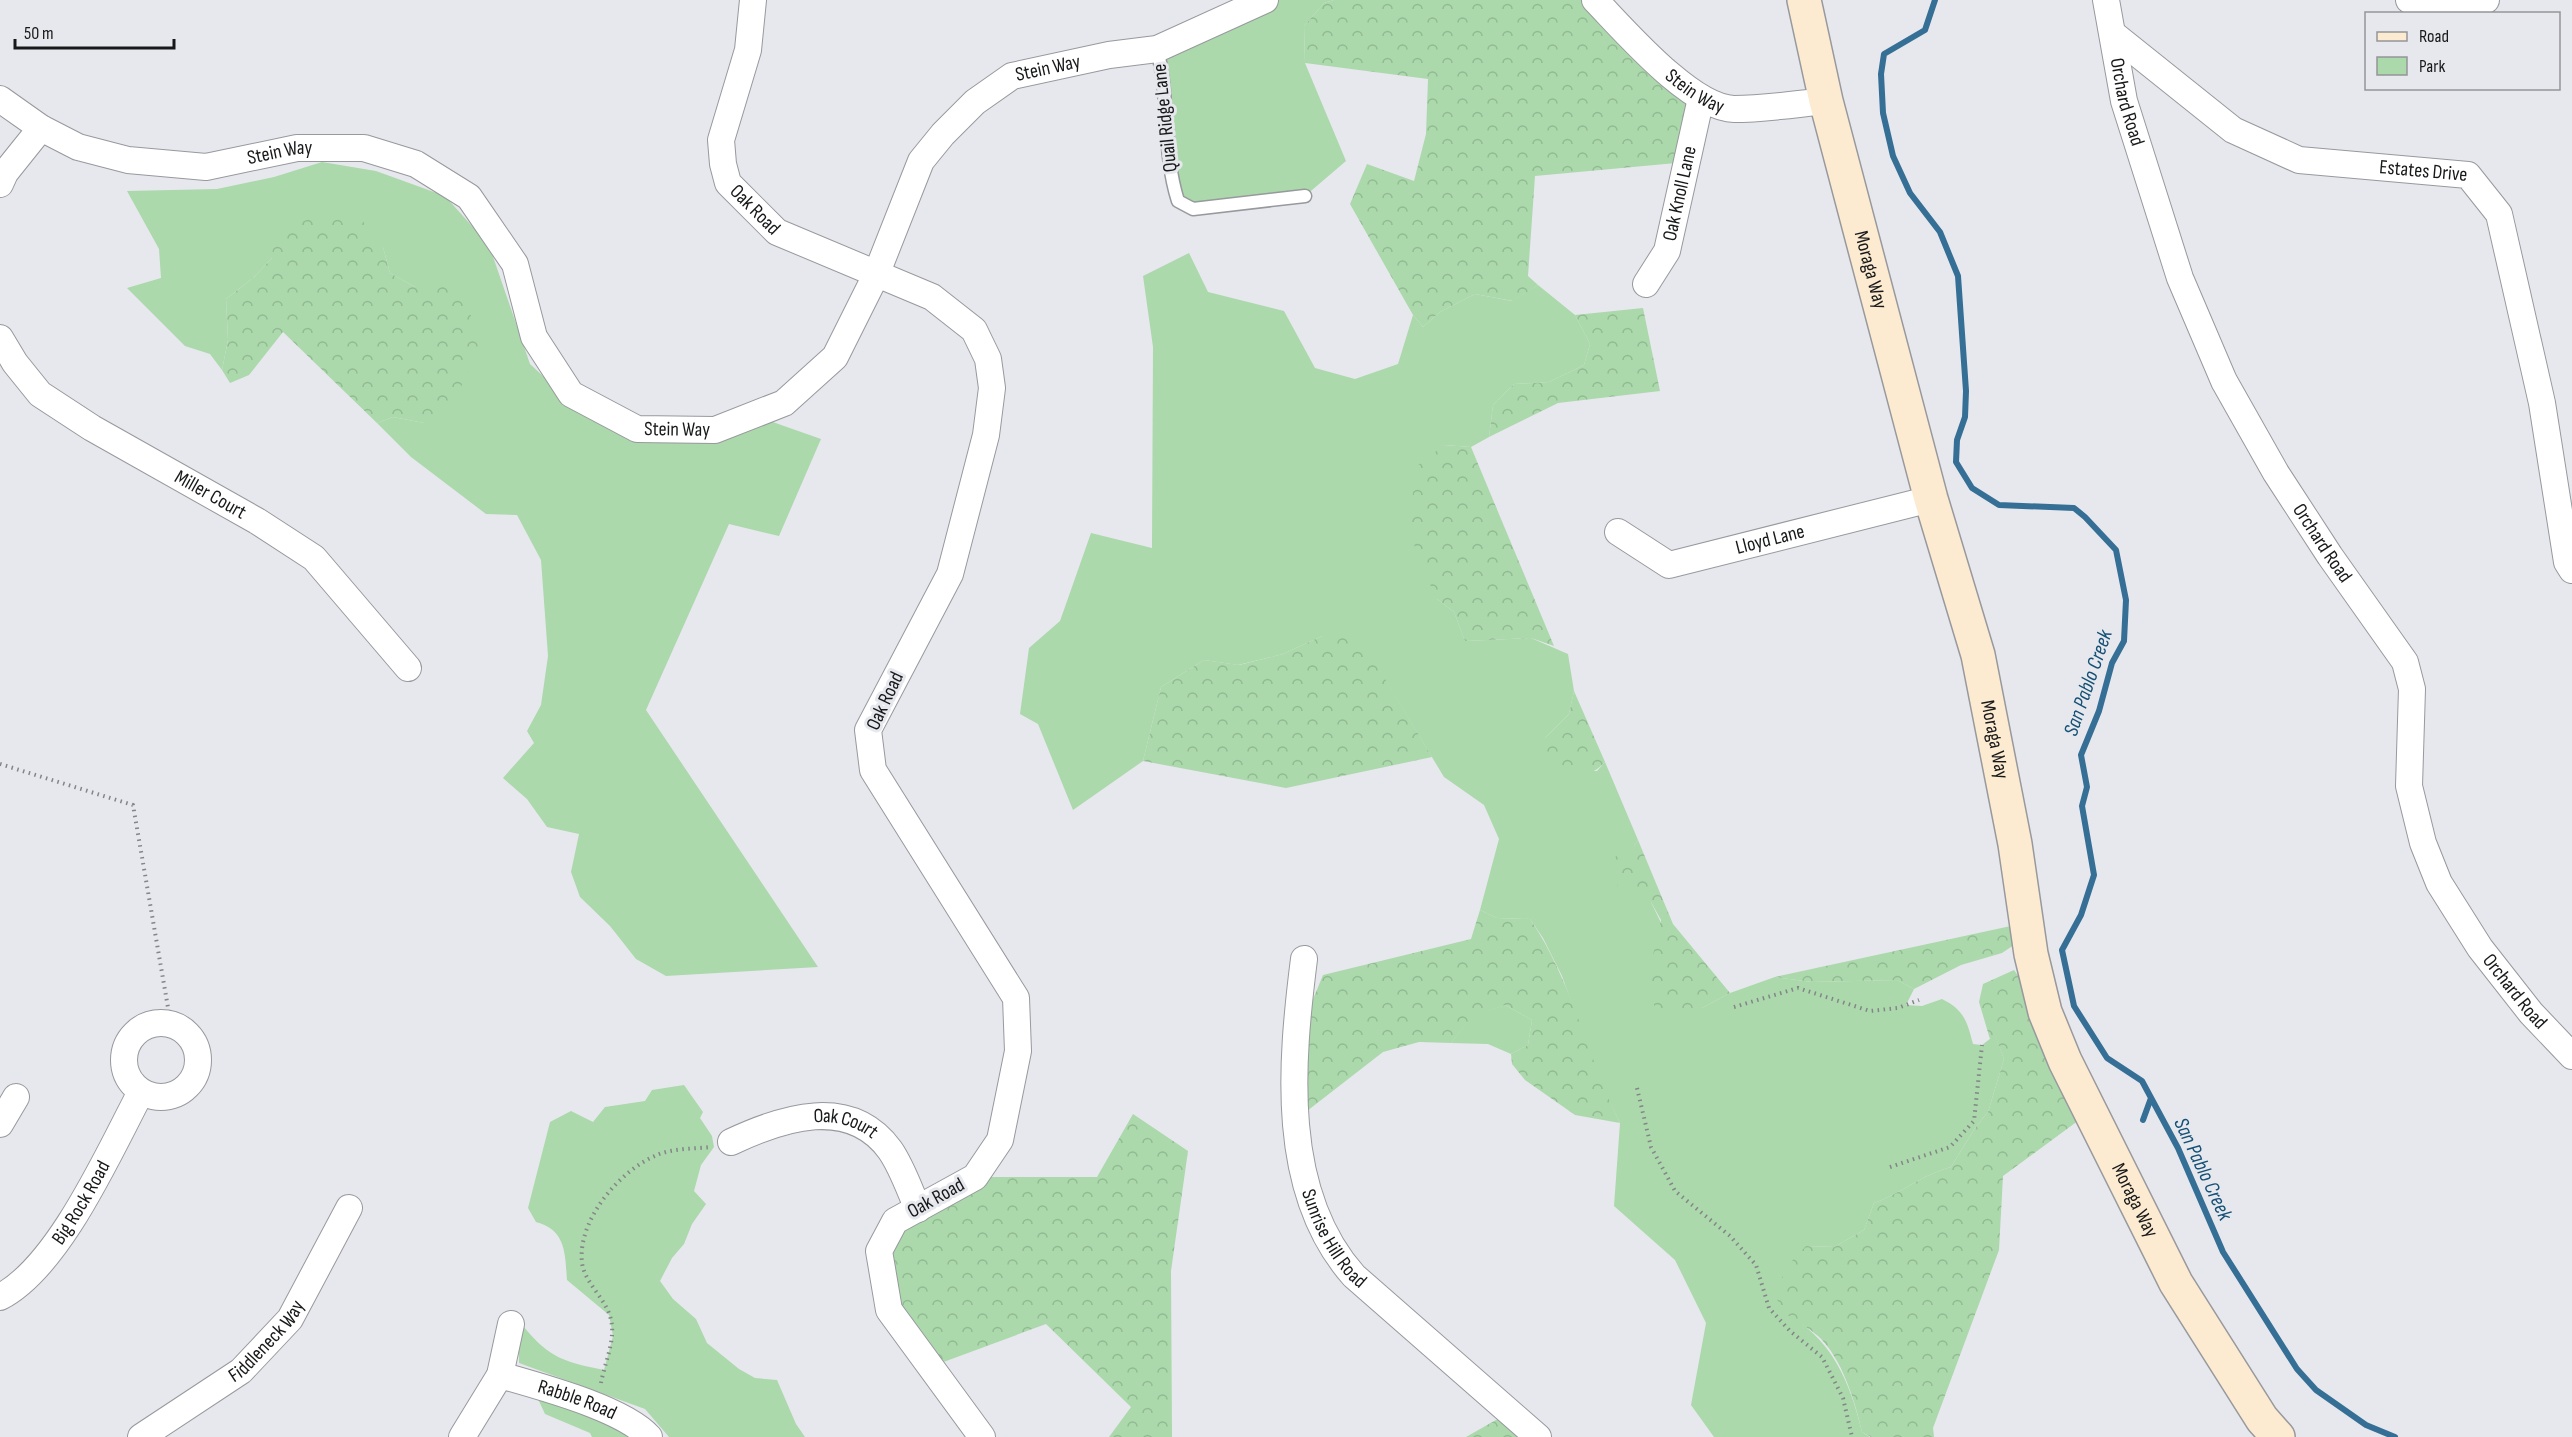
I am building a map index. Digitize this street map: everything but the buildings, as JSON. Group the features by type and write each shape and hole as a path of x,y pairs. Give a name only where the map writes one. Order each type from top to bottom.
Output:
{"main road":[{"name":"Moraga Way","path":"1804,0 1826,101 1931,499 1977,655 2015,844 2031,954 2045,1012 2065,1060 2176,1283 2262,1419 2278,1437"}],"street":[{"name":"Oak Road","path":"753,0 748,50 721,140 723,164 728,183 777,232 932,297 974,330 988,359 992,388 986,435 950,574 868,730 873,770 1016,998 1018,1051 1000,1140 975,1176 895,1221 879,1251 889,1310 982,1437"},
{"name":"Stein Way","path":"0,99 41,128 78,147 128,160 206,167 297,148 364,148 416,164 469,197 515,264 534,337 571,394 637,429 715,430 784,403 835,357 851,331 876,275 921,161 942,134 975,102 1012,76 1098,57 1157,49 1265,0"},
{"name":"Stein Way","path":"1595,0 1677,81 1701,98 1732,109 1826,101"},
{"name":"Orchard Road","path":"2106,0 2124,101 2180,278 2224,381 2282,483 2405,662 2412,689 2409,786 2423,843 2439,883 2480,948 2531,1013 2572,1056"},
{"path":"2409,0 2418,4 2454,9 2486,0"},
{"name":"Estates Drive","path":"2113,34 2233,130 2299,160 2468,175 2499,214 2542,403 2567,562 2572,570"},
{"name":"Oak Knoll Lane","path":"1646,284 1667,251 1701,98"},
{"path":"0,184 5,173 41,128"},
{"name":"Miller Court","path":"0,338 15,363 40,394 92,428 257,520 314,558 408,668"},
{"name":"Lloyd Lane","path":"1618,532 1669,565 1931,499"},
{"name":"Sunrise Hill Road","path":"1304,959 1293,1046 1294,1110 1302,1168 1320,1223 1336,1256 1362,1284 1538,1437"},
{"path":"154,1024 171,1025 188,1034 195,1044 197,1068 193,1079 185,1088 164,1097 152,1096 141,1092 131,1083 125,1072 123,1059 126,1047 132,1036 142,1028 154,1024"},
{"name":"Big Rock Road","path":"0,1297 12,1291 54,1248 81,1206 141,1092"},
{"path":"0,1124 16,1097"},
{"name":"Oak Court","path":"731,1142 769,1124 809,1115 858,1122 890,1150 918,1209"},
{"name":"Fiddleneck Way","path":"141,1437 241,1371 290,1318 349,1208"},
{"path":"462,1437 500,1375 511,1324"},
{"name":"Rabble Road","path":"500,1375 596,1407 636,1425 649,1437"}],"lane":[{"name":"Quail Ridge Lane","path":"1157,49 1165,79 1169,174 1178,201 1193,209 1305,196"}],"path":[{"path":"0,764 133,805 171,1025"},
{"path":"1734,1007 1798,988 1870,1011 1898,1008 1919,1000"},
{"path":"1890,1167 1950,1147 1974,1121 1982,1045"},
{"path":"1637,1088 1651,1147 1675,1191 1730,1236 1756,1265 1769,1308 1790,1331 1822,1357 1843,1398 1852,1437"},
{"path":"596,1407 612,1336 609,1315 582,1263 585,1235 596,1212 612,1189 634,1167 658,1154 731,1142"}],"green space":[{"path":"1265,0 1334,0 1324,3 1304,26 1305,63 1346,161 1305,196 1193,209 1178,201 1157,49"},
{"path":"1334,0 1595,0 1701,98 1687,162 1535,176 1528,276 1538,285 1513,301 1475,294 1440,312 1423,327 1413,315 1350,204 1367,164 1414,181 1426,134 1428,79 1305,63 1304,26 1324,3"},
{"path":"322,162 376,171 445,196 489,245 530,364 587,417 637,437 767,420 821,439 779,536 729,524 646,710 818,967 666,976 636,959 610,926 580,897 571,872 579,834 547,827 527,799 503,778 534,743 527,731 541,705 548,656 541,560 517,515 486,514 411,457 377,423 393,417 424,423 415,287 390,273 383,247 272,258 253,278 226,299 228,340 222,370 210,354 185,346 127,288 161,278 159,249 127,191 217,189 274,177"},
{"path":"307,220 362,220 383,247 390,273 415,287 439,278 468,303 478,346 456,399 424,423 393,417 377,423 283,332 249,375 230,383 222,370 228,340 226,299 253,278 272,258 274,229"},
{"path":"1189,253 1208,292 1284,311 1315,368 1355,379 1398,364 1413,315 1423,327 1440,312 1475,294 1512,301 1538,285 1575,315 1590,344 1584,365 1549,382 1514,384 1493,405 1489,437 1471,447 1444,445 1437,599 1454,612 1465,641 1531,638 1568,654 1574,691 1569,714 1545,738 1559,761 1571,768 1597,771 1605,762 1638,840 1634,846 1651,902 1702,1008 1730,993 1775,977 1812,982 1897,980 1914,989 1906,1005 1922,1006 1942,999 1955,1007 1964,1017 1973,1044 1982,1045 1995,1035 2004,1059 1988,1112 1975,1128 1951,1167 1874,1203 1864,1230 1834,1247 1806,1246 1802,1324 1825,1346 1834,1359 1848,1386 1862,1432 1870,1437 1714,1437 1691,1405 1706,1323 1675,1260 1614,1206 1620,1123 1600,1083 1562,976 1543,938 1530,919 1497,918 1480,910 1499,839 1484,805 1444,777 1374,661 1322,636 1283,654 1238,665 1204,660 1161,687 1143,761 1073,810 1038,724 1020,714 1029,648 1060,621 1091,533 1152,548 1153,347 1143,276"},
{"path":"1643,308 1660,391 1558,403 1489,437 1493,405 1514,384 1549,382 1584,365 1590,344 1575,315"},
{"path":"1444,445 1471,447 1554,646 1531,638 1465,641 1454,612 1437,599 1416,555 1409,515 1418,465"},
{"path":"1322,636 1356,638 1374,660 1432,757 1286,788 1143,761 1161,687 1204,660 1239,665 1283,654"},
{"path":"1574,691 1605,762 1590,772 1574,771 1543,753 1545,738 1569,714"},
{"path":"1638,840 1673,924 1730,993 1702,1008 1678,1017 1655,1011 1649,973 1661,920 1651,902 1618,889 1615,858 1620,848 1634,846"},
{"path":"1480,910 1497,918 1530,919 1557,967 1620,1123 1575,1115 1525,1080 1512,1064 1511,1054 1528,1045 1532,1020 1505,1005 1472,1017 1451,1043 1419,1042 1383,1052 1307,1111 1304,1021 1323,975 1471,939"},
{"path":"2020,924 2017,943 2002,953 1961,965 1914,989 1897,980 1812,982 1775,977"},
{"path":"2014,970 2025,985 2090,1112 2003,1176 1999,1250 1933,1428 1934,1437 1871,1437 1862,1432 1856,1407 1834,1356 1818,1336 1782,1309 1774,1292 1790,1263 1806,1246 1834,1247 1864,1230 1874,1203 1951,1167 1975,1128 1988,1112 2004,1059 1995,1036 1990,1039 1979,1002 1983,984"},
{"path":"1505,1005 1532,1020 1528,1045 1511,1054 1488,1044 1451,1043 1472,1016"},
{"path":"684,1085 703,1112 700,1118 712,1136 714,1147 701,1165 694,1191 706,1204 660,1281 673,1299 696,1319 707,1343 739,1369 755,1378 777,1380 796,1424 805,1437 669,1437 645,1409 519,1363 519,1321 546,1350 565,1360 604,1370 613,1336 609,1315 567,1280 564,1252 558,1237 546,1226 536,1222 528,1208 550,1122 571,1111 593,1122 605,1107 645,1101 652,1090"},
{"path":"1133,1114 1188,1151 1171,1271 1172,1437 1109,1437 1131,1407 1046,1324 930,1367 889,1310 879,1251 895,1221 975,1177 1097,1177"},
{"path":"538,1399 598,1418 632,1437 592,1437 590,1433 545,1414"},
{"path":"1510,1412 1538,1437 1466,1437"}],"waterway":[{"name":"San Pablo Creek","path":"1935,0 1925,30 1884,54 1881,74 1883,113 1893,156 1910,193 1940,232 1958,276 1966,391 1965,417 1957,440 1956,462 1972,488 1999,505 2074,508 2116,550 2126,600 2124,641 2112,663 2099,711 2081,755 2087,787 2082,806 2094,875 2081,915 2062,950 2074,1006 2107,1058 2142,1081 2178,1148 2223,1252 2297,1369 2316,1390 2366,1425 2395,1437"},
{"path":"2143,1120 2151,1098"}]}
